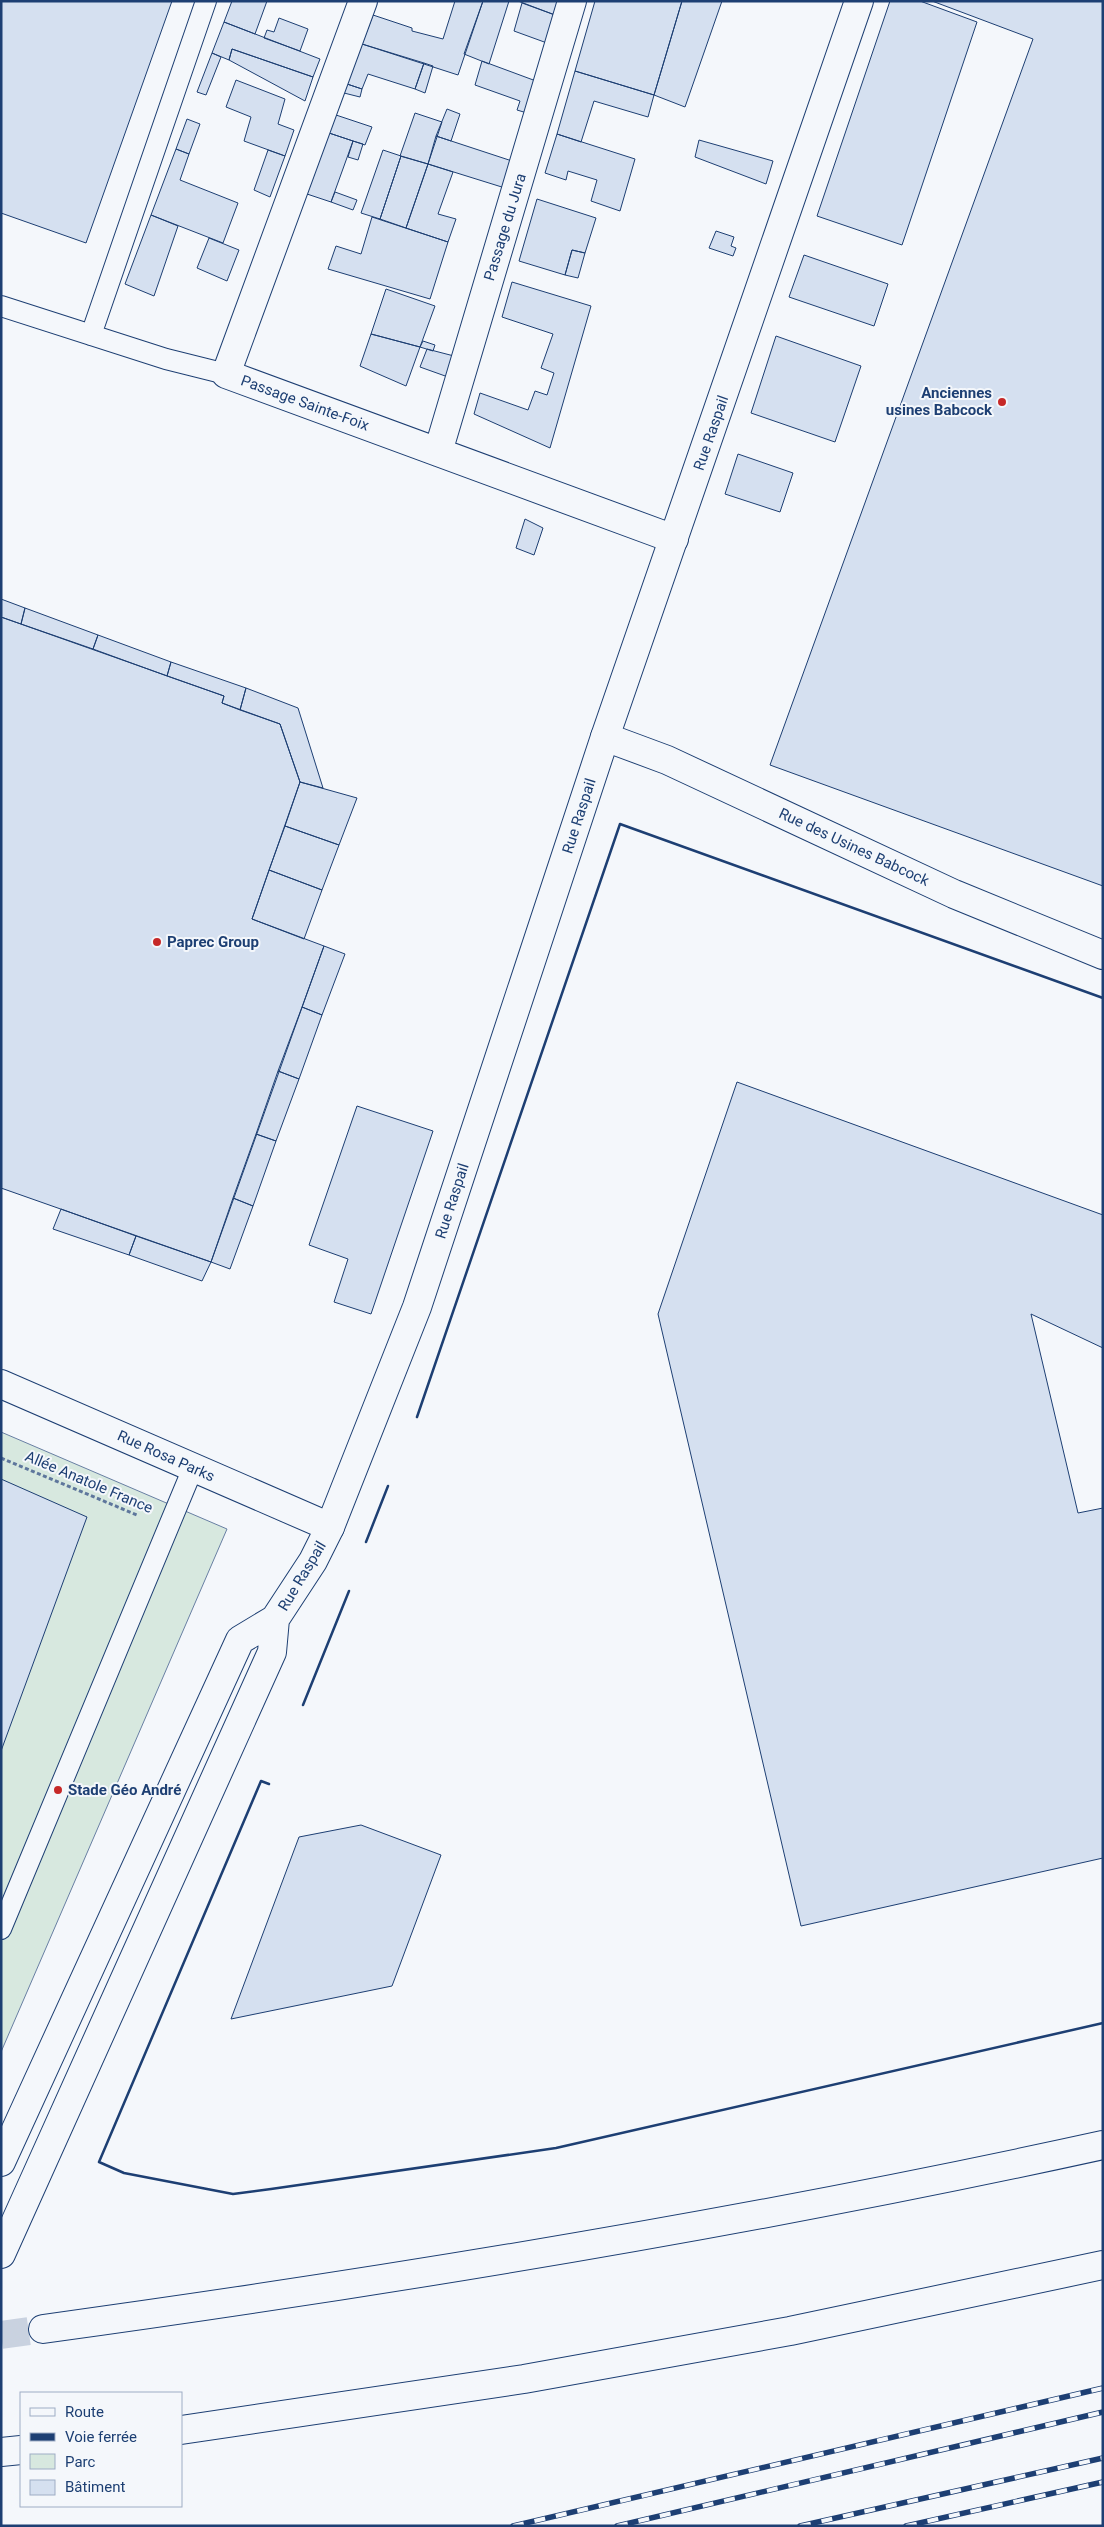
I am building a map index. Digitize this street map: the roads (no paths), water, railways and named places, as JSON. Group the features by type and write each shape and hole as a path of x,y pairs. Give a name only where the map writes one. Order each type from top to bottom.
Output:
{"main road":[{"name":"Passage Sainte-Foix","path":"364,1 226,374 674,539"},
{"name":"Passage du Jura","path":"438,452 572,1"},
{"name":"Rue Raspail","path":"275,1619 313,1561 330,1528 418,1307 605,737 859,1"},
{"name":"Rue des Usines Babcock","path":"605,737 667,760 954,894 1103,955"},
{"name":"Rue Rosa Parks","path":"1,1384 330,1528"},
{"path":"1,2254 272,1652 275,1619"},
{"path":"5,2154 240,1640 275,1619"},
{"path":"44,2329 284,2296 535,2255 787,2210 1103,2145"},
{"path":"182,2430 524,2379 790,2331 1103,2265"},
{"path":"1,2452 20,2450"}],"lane":[{"path":"91,335 206,1"},
{"path":"1,306 166,359 226,374"},
{"path":"1,1930 193,1468"}],"tunnel":[{"path":"1,2335 43,2329"}],"railway":[{"path":"513,2526 1103,2388"},
{"path":"617,2526 1103,2412"},
{"path":"800,2526 1103,2458"},
{"path":"906,2526 1103,2482"}],"place":[{"name":"Anciennes usines Babcock","path":"1002,402"},
{"name":"Paprec Group","path":"157,942"},
{"name":"Stade Géo André","path":"58,1790"}]}
